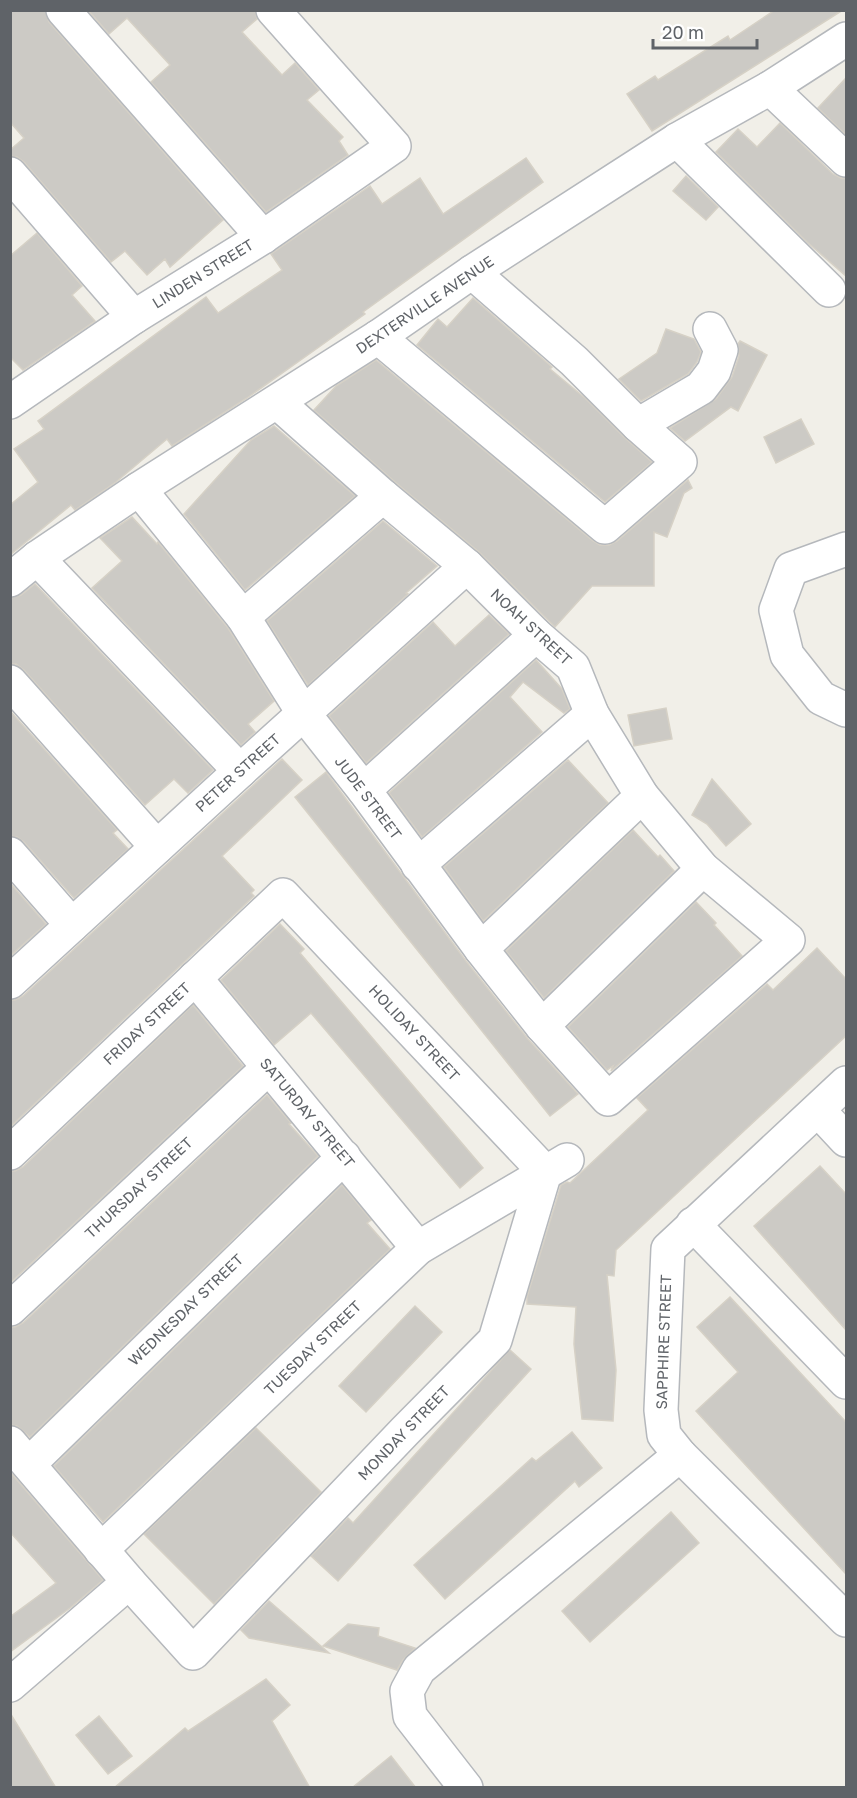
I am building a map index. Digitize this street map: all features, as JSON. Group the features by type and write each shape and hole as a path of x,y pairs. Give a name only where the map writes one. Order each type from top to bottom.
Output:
{"street":[{"path":"63,10 263,237"},
{"name":"LINDEN STREET","path":"10,402 134,316 263,237 394,146 273,10"},
{"name":"DEXTERVILLE AVENUE","path":"10,580 37,558 139,489 378,337 472,272 677,140 770,88 846,39"},
{"path":"770,88 846,160"},
{"path":"677,140 829,290"},
{"path":"10,174 134,316"},
{"path":"378,337 605,527 680,462 638,425 574,361 472,272"},
{"path":"638,425 701,388 714,371 721,350 710,329"},
{"name":"NOAH STREET","path":"277,402 382,496 467,566 573,667 592,714 642,796 702,869 788,940 608,1099"},
{"name":"JUDE STREET","path":"139,489 243,617 304,714 364,790 481,949 542,1026 608,1099"},
{"path":"243,617 382,496"},
{"path":"846,549 791,569 776,610 787,655 821,699 846,710"},
{"path":"37,558 240,771"},
{"name":"PETER STREET","path":"10,982 467,566"},
{"path":"364,790 536,634"},
{"path":"10,682 157,847"},
{"path":"418,865 592,714"},
{"path":"481,949 642,796"},
{"path":"10,854 72,925"},
{"path":"542,1026 702,869"},
{"name":"FRIDAY STREET","path":"10,1153 283,895"},
{"name":"HOLIDAY STREET","path":"283,895 556,1166"},
{"name":"SATURDAY STREET","path":"195,978 418,1248"},
{"name":"THURSDAY STREET","path":"10,1309 268,1068"},
{"name":"SAPPHIRE STREET","path":"846,1083 668,1248 661,1410 664,1434 680,1455 846,1620"},
{"path":"818,1110 846,1140"},
{"name":"WEDNESDAY STREET","path":"20,1454 344,1157"},
{"name":"TUESDAY STREET","path":"101,1550 418,1248 556,1166"},
{"name":"MONDAY STREET","path":"129,1582 193,1653 495,1340 556,1166"},
{"path":"693,1224 846,1382"},
{"path":"10,1685 129,1582 20,1454"},
{"path":"466,1788 410,1716 407,1691 419,1669 680,1455"}],"building":[{"path":"10,10 45,10 49,22 223,220 170,267 165,259 147,275 125,251 111,262 24,162 17,157 10,156 10,150 24,138 10,122"},
{"path":"88,10 255,10 257,19 242,32 282,75 295,63 319,90 307,100 343,137 339,141 348,155 266,212 151,82 170,65 127,18 109,34"},
{"path":"775,10 843,10 652,131 627,94 655,76 658,80 728,36 730,40"},
{"path":"846,78 846,135 818,108"},
{"path":"780,123 833,174 846,178 846,276 807,242 716,152 738,129 757,147"},
{"path":"526,158 543,182 247,398 172,446 167,439 116,482 75,510 71,505 10,555 10,505 38,482 14,449 44,429 38,421 206,297 218,313 282,270 271,254 370,186 382,204 420,178 443,214"},
{"path":"686,176 718,207 706,220 673,191"},
{"path":"37,233 82,286 72,295 95,321 23,370 10,357 10,256"},
{"path":"473,298 552,367 550,369 585,398 652,462 605,502 417,345 438,319 447,327"},
{"path":"666,329 694,339 701,352 688,374 641,401 619,379 657,353"},
{"path":"740,341 767,355 738,411 731,407 685,441 670,428 716,399 732,377 739,356"},
{"path":"376,360 600,545 609,545 617,541 688,480 692,488 684,493 667,537 654,532 654,586 592,586 555,627 479,552 314,410 336,386"},
{"path":"801,419 814,444 776,463 764,437"},
{"path":"274,426 355,496 245,590 184,514 251,440"},
{"path":"132,517 157,544 158,542 228,628 274,701 248,724 255,732 241,745 92,588 122,561 100,538"},
{"path":"383,521 437,566 308,685 267,621"},
{"path":"35,584 213,770 188,793 174,779 145,805 24,670 16,664 10,664 10,598 21,595"},
{"path":"489,615 509,634 366,763 329,716 433,622 455,646"},
{"path":"536,660 562,689 570,709 564,713 523,682 510,697 542,732 422,837 389,793"},
{"path":"666,708 672,739 634,746 628,715"},
{"path":"10,711 117,830 113,833 128,849 74,898 24,842 17,837 10,836"},
{"path":"282,759 302,780 222,856 254,890 251,893 254,896 10,1127 10,1000 23,996"},
{"path":"568,760 608,803 483,921 444,867"},
{"path":"326,772 466,961 528,1039 578,1094 550,1116 295,797"},
{"path":"712,779 751,824 726,846 707,824 692,815"},
{"path":"633,830 674,871 544,998 506,951"},
{"path":"10,883 46,924 10,956"},
{"path":"696,902 742,956 611,1071 613,1066 607,1070 568,1027"},
{"path":"280,924 304,949 300,953 483,1168 460,1188 311,1013 274,1045 221,980"},
{"path":"817,948 846,979 846,1036 616,1250 614,1276 607,1275 616,1370 613,1421 582,1419 574,1344 576,1307 527,1304 527,1297 561,1185 570,1183 648,1110 637,1098 767,984 773,990"},
{"path":"193,1005 243,1066 10,1283 10,1171 23,1167"},
{"path":"267,1095 318,1156 30,1437 17,1426 10,1425 10,1327 23,1323"},
{"path":"820,1166 846,1194 846,1330 754,1226"},
{"path":"342,1185 371,1220 367,1223 390,1249 103,1522 54,1466"},
{"path":"730,1297 846,1422 846,1574 696,1411 738,1372 697,1327"},
{"path":"415,1306 442,1332 366,1412 339,1386"},
{"path":"510,1350 531,1369 338,1581 311,1556 348,1518 353,1523"},
{"path":"256,1428 321,1492 214,1604 144,1534"},
{"path":"572,1432 602,1468 579,1487 575,1481 445,1599 414,1565 532,1458 536,1461"},
{"path":"10,1472 103,1580 70,1608 10,1652 10,1617 56,1583 10,1532"},
{"path":"671,1512 699,1543 590,1642 562,1611"},
{"path":"269,1601 329,1653 249,1638 241,1630"},
{"path":"348,1624 379,1628 378,1636 415,1648 397,1670 323,1646"},
{"path":"266,1679 290,1705 272,1721 310,1788 114,1788 185,1728 188,1731"},
{"path":"10,1713 56,1788 10,1788"},
{"path":"99,1716 132,1756 108,1774 76,1735"},
{"path":"391,1756 416,1788 352,1788"}]}
